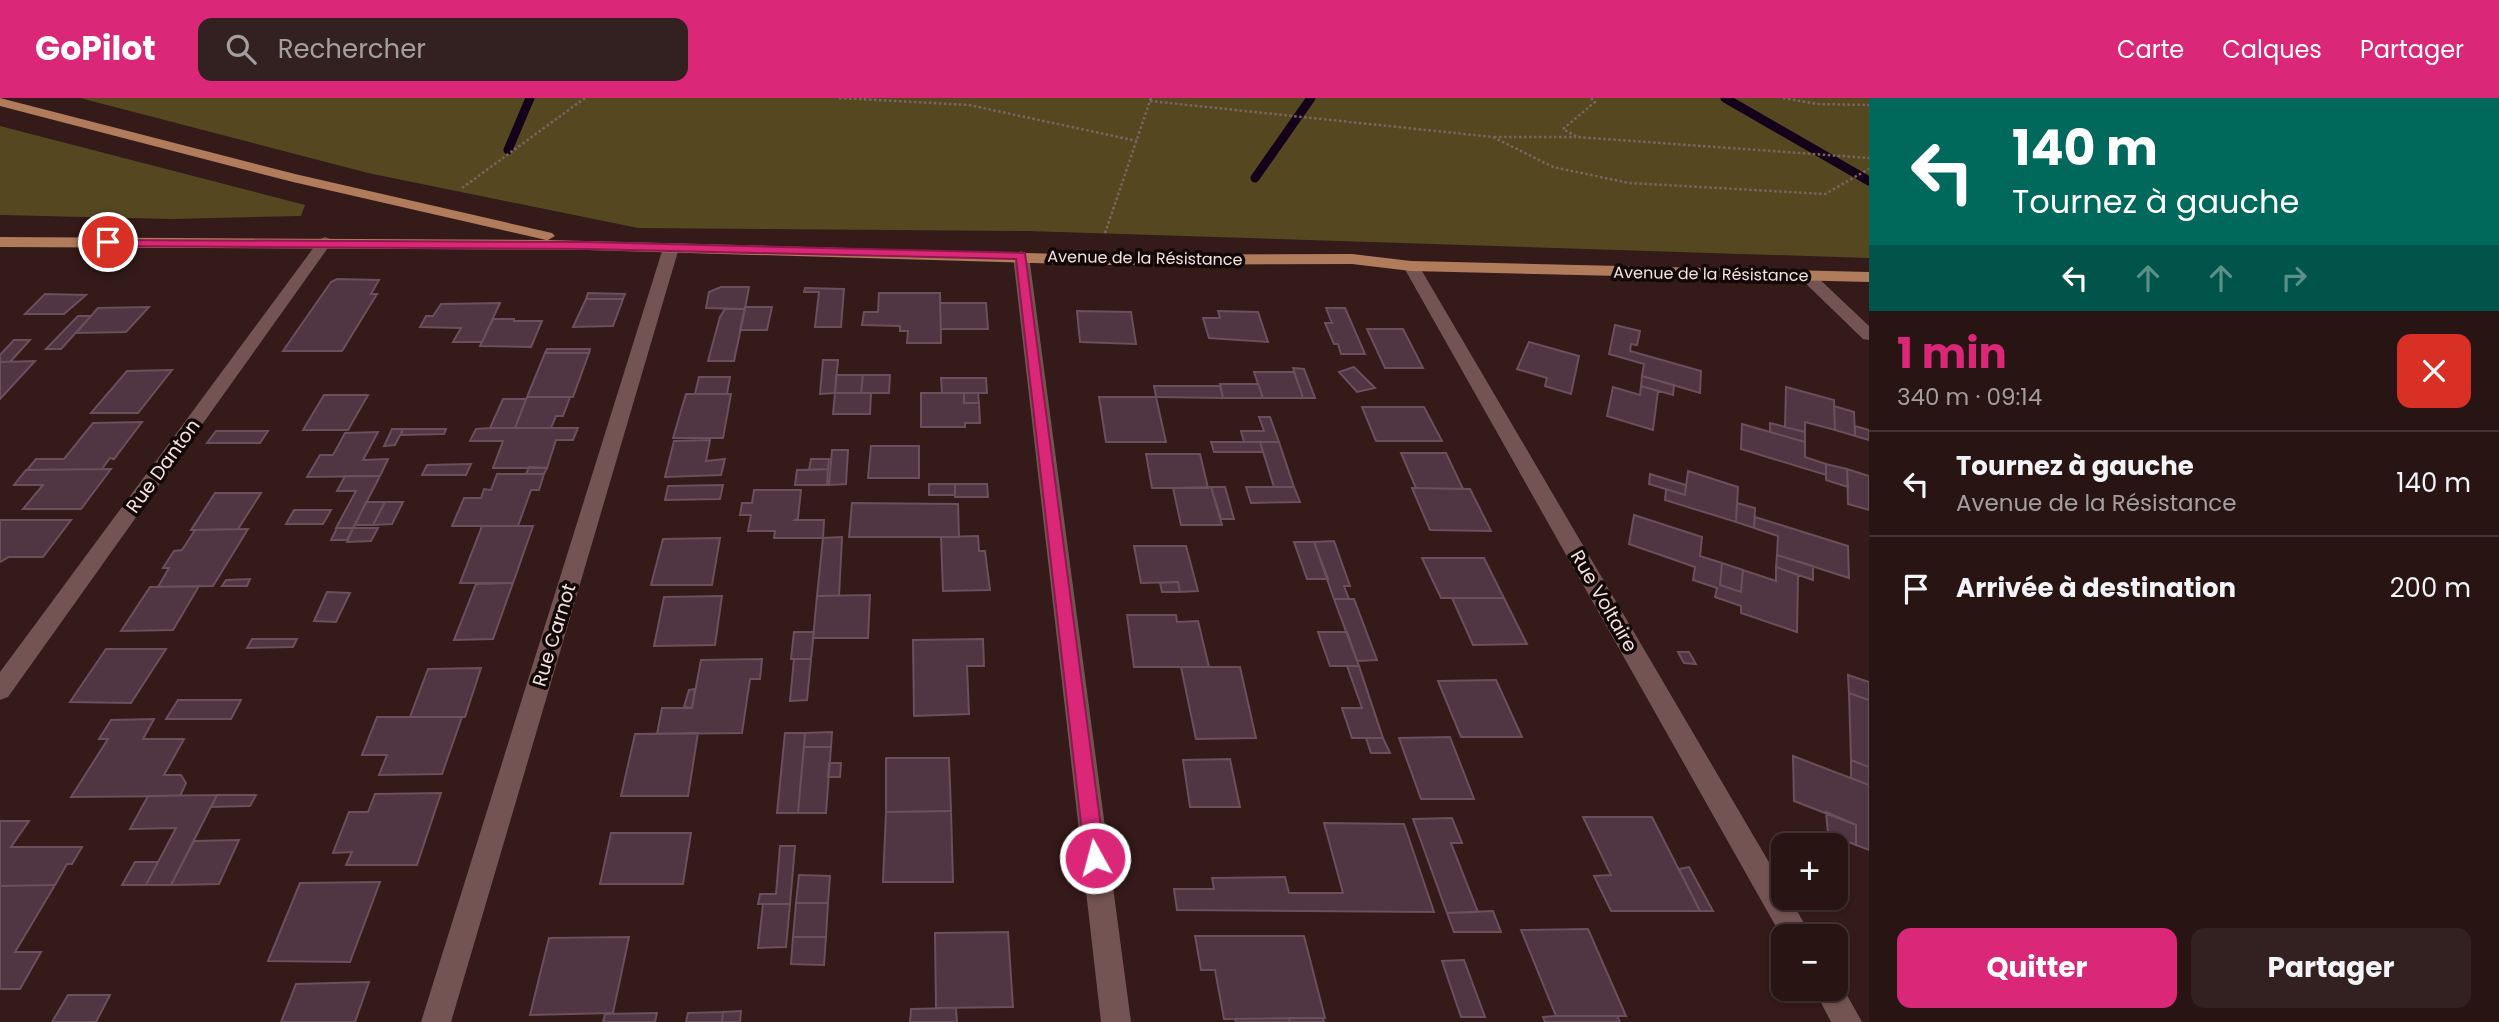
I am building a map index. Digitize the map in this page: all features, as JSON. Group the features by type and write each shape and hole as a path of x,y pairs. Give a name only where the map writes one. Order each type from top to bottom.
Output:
{"main road":[{"path":"0,102 293,178 587,245"},
{"name":"Avenue de la Résistance","path":"0,242 587,245 1101,260 1352,259 1411,266 1869,277"}],"street":[{"name":"Rue Danton","path":"0,690 325,242"},
{"name":"Rue Carnot","path":"436,1022 671,248"},
{"path":"1021,256 1116,1022"},
{"name":"Rue Voltaire","path":"1411,266 1790,924"},
{"path":"1807,276 1869,335"},
{"path":"1835,1001 1847,1022"}],"path":[{"path":"458,192 585,98"},
{"path":"839,98 969,105 1137,141"},
{"path":"1577,137 1563,129 1595,102 1591,98"},
{"path":"1783,98 1817,104 1869,105"},
{"path":"1101,260 1100,246 1151,100 1493,137 1577,137 1869,158"},
{"path":"1493,137 1553,167 1629,183 1825,194 1869,169"}],"shaded area":[{"path":"80,98 1869,98 1869,258 1027,231 638,228 368,173"},
{"path":"0,126 305,205 301,216 172,219 0,215"}],"building":[{"path":"337,279 379,280 371,294 377,294 342,351 283,351 331,282"},
{"path":"721,287 749,287 745,309 706,308 709,292"},
{"path":"805,288 844,289 841,327 815,327 819,292 804,292"},
{"path":"588,293 625,294 623,299 586,299"},
{"path":"879,293 940,293 941,343 907,343 908,331 900,331 900,326 862,325 864,312 878,312"},
{"path":"45,294 86,295 64,314 25,314"},
{"path":"586,299 623,299 613,326 573,327"},
{"path":"500,303 482,342 453,342 461,328 420,327 426,316 433,316 441,304"},
{"path":"940,303 986,303 988,329 941,329"},
{"path":"149,307 126,332 76,333 98,308"},
{"path":"745,307 772,307 767,330 740,330"},
{"path":"1326,308 1345,308 1365,354 1341,354 1325,323 1332,323"},
{"path":"725,309 745,309 734,361 708,361 720,317"},
{"path":"1077,311 1131,312 1136,344 1080,342"},
{"path":"1218,311 1258,312 1268,342 1209,338 1203,318 1220,318"},
{"path":"78,316 91,316 61,349 46,349"},
{"path":"493,319 542,321 531,347 480,346"},
{"path":"1615,325 1640,331 1637,345 1631,344 1630,351 1701,371 1700,393 1642,376 1644,364 1609,354"},
{"path":"1367,329 1403,329 1423,368 1385,368"},
{"path":"14,340 30,340 10,362 0,362 0,355"},
{"path":"1529,342 1579,356 1571,394 1545,386 1547,378 1517,369"},
{"path":"547,349 590,349 589,353 545,353"},
{"path":"545,353 589,353 573,397 527,397"},
{"path":"823,360 838,360 835,393 820,394"},
{"path":"35,361 0,399 0,362"},
{"path":"1354,367 1375,388 1357,392 1339,372"},
{"path":"1293,368 1304,369 1315,398 1303,398"},
{"path":"172,370 138,413 91,413 127,371"},
{"path":"1254,372 1294,372 1303,398 1263,398"},
{"path":"836,375 863,375 861,393 835,393"},
{"path":"863,375 890,375 889,393 861,393"},
{"path":"1642,376 1674,385 1673,395 1641,386"},
{"path":"699,377 730,377 727,394 695,394"},
{"path":"941,378 986,378 987,393 942,393"},
{"path":"1220,384 1258,384 1263,398 1223,398"},
{"path":"1154,386 1220,386 1223,398 1156,397"},
{"path":"1641,386 1658,391 1653,430 1607,416 1613,387 1640,395"},
{"path":"1786,387 1834,400 1835,430 1805,422 1805,432 1785,427"},
{"path":"835,393 871,393 870,414 833,414"},
{"path":"921,393 964,393 964,403 979,403 980,423 965,423 965,427 921,427"},
{"path":"964,393 978,393 979,403 964,403"},
{"path":"686,394 731,394 723,438 673,438"},
{"path":"324,395 368,395 348,430 303,430"},
{"path":"527,397 570,397 563,416 556,416 551,428 515,428"},
{"path":"1099,397 1156,397 1166,442 1106,442"},
{"path":"503,399 526,399 515,428 490,428"},
{"path":"1834,406 1854,412 1855,436 1835,430"},
{"path":"1362,407 1424,407 1442,441 1376,441"},
{"path":"1259,417 1270,417 1279,442 1244,442 1241,431 1264,431"},
{"path":"142,422 114,459 110,458 102,469 27,470 36,459 64,459 93,423"},
{"path":"1770,423 1805,432 1805,442 1770,432"},
{"path":"1742,424 1805,442 1805,457 1826,464 1826,475 1741,449"},
{"path":"1855,426 1869,430 1869,440 1855,436"},
{"path":"578,428 573,440 556,440 547,468 493,468 503,441 470,441 476,429"},
{"path":"392,429 403,429 395,445 384,446"},
{"path":"403,429 446,429 444,434 401,435"},
{"path":"216,431 268,431 260,443 207,443"},
{"path":"378,432 363,460 388,459 380,476 307,477 320,455 333,455 345,433"},
{"path":"710,440 706,461 725,459 721,475 665,477 674,441"},
{"path":"1211,442 1260,442 1263,452 1214,452"},
{"path":"1260,442 1279,442 1294,487 1274,487"},
{"path":"871,446 919,446 919,478 868,478"},
{"path":"832,450 848,450 846,484 829,485"},
{"path":"1401,453 1446,453 1463,489 1416,488"},
{"path":"1146,454 1200,454 1208,488 1152,488"},
{"path":"811,459 829,459 828,469 809,470"},
{"path":"471,464 466,475 422,475 427,465"},
{"path":"1826,464 1847,469 1848,487 1826,480"},
{"path":"529,467 547,468 544,474 526,474"},
{"path":"111,469 81,509 23,509 43,485 14,485 26,470"},
{"path":"828,469 827,485 795,485 797,470"},
{"path":"1847,469 1869,476 1869,510 1848,504"},
{"path":"1688,471 1738,487 1736,522 1665,500 1666,489 1685,495"},
{"path":"497,474 544,474 539,490 531,490 518,526 452,526 464,498 481,498 484,489 491,490"},
{"path":"1650,474 1686,485 1685,495 1649,484"},
{"path":"345,476 380,476 353,528 336,528 356,491 337,491"},
{"path":"929,484 955,484 955,495 929,495"},
{"path":"955,484 987,484 988,497 955,497"},
{"path":"723,485 720,499 665,500 668,486"},
{"path":"1211,487 1225,487 1234,519 1221,519"},
{"path":"1211,487 1222,525 1181,525 1173,488"},
{"path":"1246,487 1294,487 1300,502 1251,503"},
{"path":"1412,488 1470,489 1491,531 1430,530"},
{"path":"754,490 801,490 798,518 795,520 824,520 823,538 774,538 775,531 748,531 751,515 740,515 742,503 752,503"},
{"path":"215,493 261,493 238,529 191,530"},
{"path":"366,502 385,502 373,525 355,525"},
{"path":"385,502 403,502 392,524 373,525"},
{"path":"852,503 958,504 959,537 849,537"},
{"path":"1737,503 1755,508 1754,528 1736,522"},
{"path":"294,510 331,510 323,524 286,524"},
{"path":"1634,515 1702,537 1700,556 1722,563 1720,585 1741,592 1743,570 1776,581 1776,567 1798,575 1797,632 1741,613 1741,606 1715,597 1717,588 1693,580 1695,567 1629,544"},
{"path":"1755,517 1848,546 1849,578 1777,555 1778,536 1754,528"},
{"path":"0,520 71,520 43,557 9,557 0,562"},
{"path":"482,526 533,526 513,583 460,583"},
{"path":"337,528 353,528 347,540 331,540"},
{"path":"353,528 378,528 371,541 347,542"},
{"path":"248,529 213,586 158,587 169,568 163,568 174,551 182,550 195,530"},
{"path":"978,536 979,551 985,551 990,590 943,591 941,537"},
{"path":"842,537 839,596 817,596 823,538"},
{"path":"720,538 712,585 651,585 663,539"},
{"path":"1334,541 1350,586 1344,586 1349,599 1334,599 1314,542"},
{"path":"1294,542 1314,542 1328,579 1307,579"},
{"path":"1134,546 1186,546 1198,591 1180,592 1178,582 1141,583"},
{"path":"1777,555 1813,566 1813,580 1776,567"},
{"path":"1422,558 1484,558 1504,598 1441,598"},
{"path":"1722,563 1743,570 1741,592 1720,585"},
{"path":"250,579 247,586 222,586 226,580"},
{"path":"1178,582 1180,592 1162,592 1160,583"},
{"path":"513,583 493,639 454,640 476,584"},
{"path":"199,586 173,630 121,631 150,587"},
{"path":"327,592 350,593 336,622 314,621"},
{"path":"870,595 868,638 813,638 817,596"},
{"path":"722,596 715,645 654,646 664,597"},
{"path":"1452,598 1504,598 1527,644 1473,645"},
{"path":"1334,599 1354,599 1377,660 1357,661"},
{"path":"1127,615 1176,615 1177,622 1198,621 1209,667 1134,667"},
{"path":"794,632 814,632 811,659 791,659"},
{"path":"1318,632 1347,632 1359,666 1330,666"},
{"path":"252,639 297,639 293,647 247,648"},
{"path":"983,639 984,666 967,666 969,714 914,716 913,640"},
{"path":"106,649 166,649 131,703 70,702"},
{"path":"1678,652 1689,652 1696,664 1684,663"},
{"path":"762,659 760,679 750,679 742,733 657,734 662,708 692,708 701,660"},
{"path":"794,659 811,659 807,700 790,701"},
{"path":"1347,666 1359,666 1383,738 1352,738 1342,708 1362,708"},
{"path":"1181,667 1240,667 1256,738 1196,739"},
{"path":"481,668 465,717 410,717 428,669"},
{"path":"1848,675 1869,682 1869,700 1849,693"},
{"path":"1496,680 1522,737 1461,737 1438,681"},
{"path":"695,689 692,708 684,707 689,690"},
{"path":"1849,693 1869,700 1869,767 1851,760"},
{"path":"178,700 241,700 231,719 166,719"},
{"path":"377,717 462,717 442,774 379,775 387,755 362,755"},
{"path":"154,719 143,739 184,739 164,775 181,775 186,783 180,796 71,797 108,739 99,739 111,720"},
{"path":"832,732 831,747 804,747 805,733"},
{"path":"698,733 688,796 621,796 635,734"},
{"path":"785,733 805,733 798,813 777,813"},
{"path":"1450,737 1474,799 1421,799 1399,738"},
{"path":"1366,738 1383,738 1390,753 1371,753"},
{"path":"804,747 831,747 826,813 798,813"},
{"path":"1793,756 1869,785 1869,850 1856,845 1856,825 1794,801"},
{"path":"886,758 949,758 951,811 886,812"},
{"path":"1230,759 1240,807 1190,807 1183,760"},
{"path":"1851,760 1869,767 1869,785 1851,778"},
{"path":"829,763 841,763 840,777 828,777"},
{"path":"441,793 417,865 346,865 352,852 333,853 349,812 368,812 375,794"},
{"path":"217,795 171,885 146,885 176,828 130,829 148,796"},
{"path":"217,795 256,795 250,806 211,807"},
{"path":"951,811 953,882 883,882 886,812"},
{"path":"1826,812 1856,825 1856,845 1848,842 1848,833 1828,833"},
{"path":"1583,817 1652,817 1700,911 1611,911 1594,876 1611,875"},
{"path":"1452,818 1462,843 1451,843 1478,912 1447,913 1413,819"},
{"path":"0,821 29,821 11,847 82,847 72,864 67,864 55,885 0,886"},
{"path":"1324,823 1404,824 1434,912 1177,910 1174,889 1214,889 1212,878 1285,877 1289,893 1343,893"},
{"path":"611,833 691,833 683,884 600,884"},
{"path":"239,840 219,884 171,885 194,841"},
{"path":"780,846 795,846 790,904 758,904 760,894 776,894"},
{"path":"135,862 158,862 146,885 122,885"},
{"path":"1689,867 1713,911 1700,911 1679,869"},
{"path":"799,875 830,876 828,903 796,903"},
{"path":"380,882 350,962 268,961 300,883"},
{"path":"55,885 15,952 41,952 20,989 0,989 0,886"},
{"path":"796,903 828,903 826,937 793,937"},
{"path":"763,904 790,904 786,947 758,948"},
{"path":"1493,911 1501,932 1454,932 1447,913"},
{"path":"1588,929 1626,1016 1556,1016 1521,930"},
{"path":"1008,932 1013,1007 936,1008 935,933"},
{"path":"1195,936 1304,936 1325,1018 1224,1019 1215,970 1201,970"},
{"path":"629,937 613,1013 530,1015 549,938"},
{"path":"793,937 826,937 824,965 791,964"},
{"path":"1464,960 1485,1017 1461,1017 1442,961"},
{"path":"369,982 355,1022 281,1022 296,984"},
{"path":"68,995 110,995 96,1022 52,1022"},
{"path":"956,1008 957,1022 910,1022 911,1009"},
{"path":"741,1011 740,1022 722,1022 723,1012"},
{"path":"723,1012 722,1022 686,1022 688,1013"},
{"path":"657,1013 655,1022 603,1022 605,1014"},
{"path":"1617,1016 1620,1022 1545,1022 1543,1017"},
{"path":"1289,1018 1290,1022 1236,1022 1235,1019"},
{"path":"1289,1018 1323,1018 1324,1022 1290,1022"}],"waterway":[{"path":"508,150 530,98"},
{"path":"1255,178 1311,98"},
{"path":"1725,98 1869,181"}],"route":[{"path":"108,242 222,245 325,242 587,245 1021,256 1095,858"}]}
